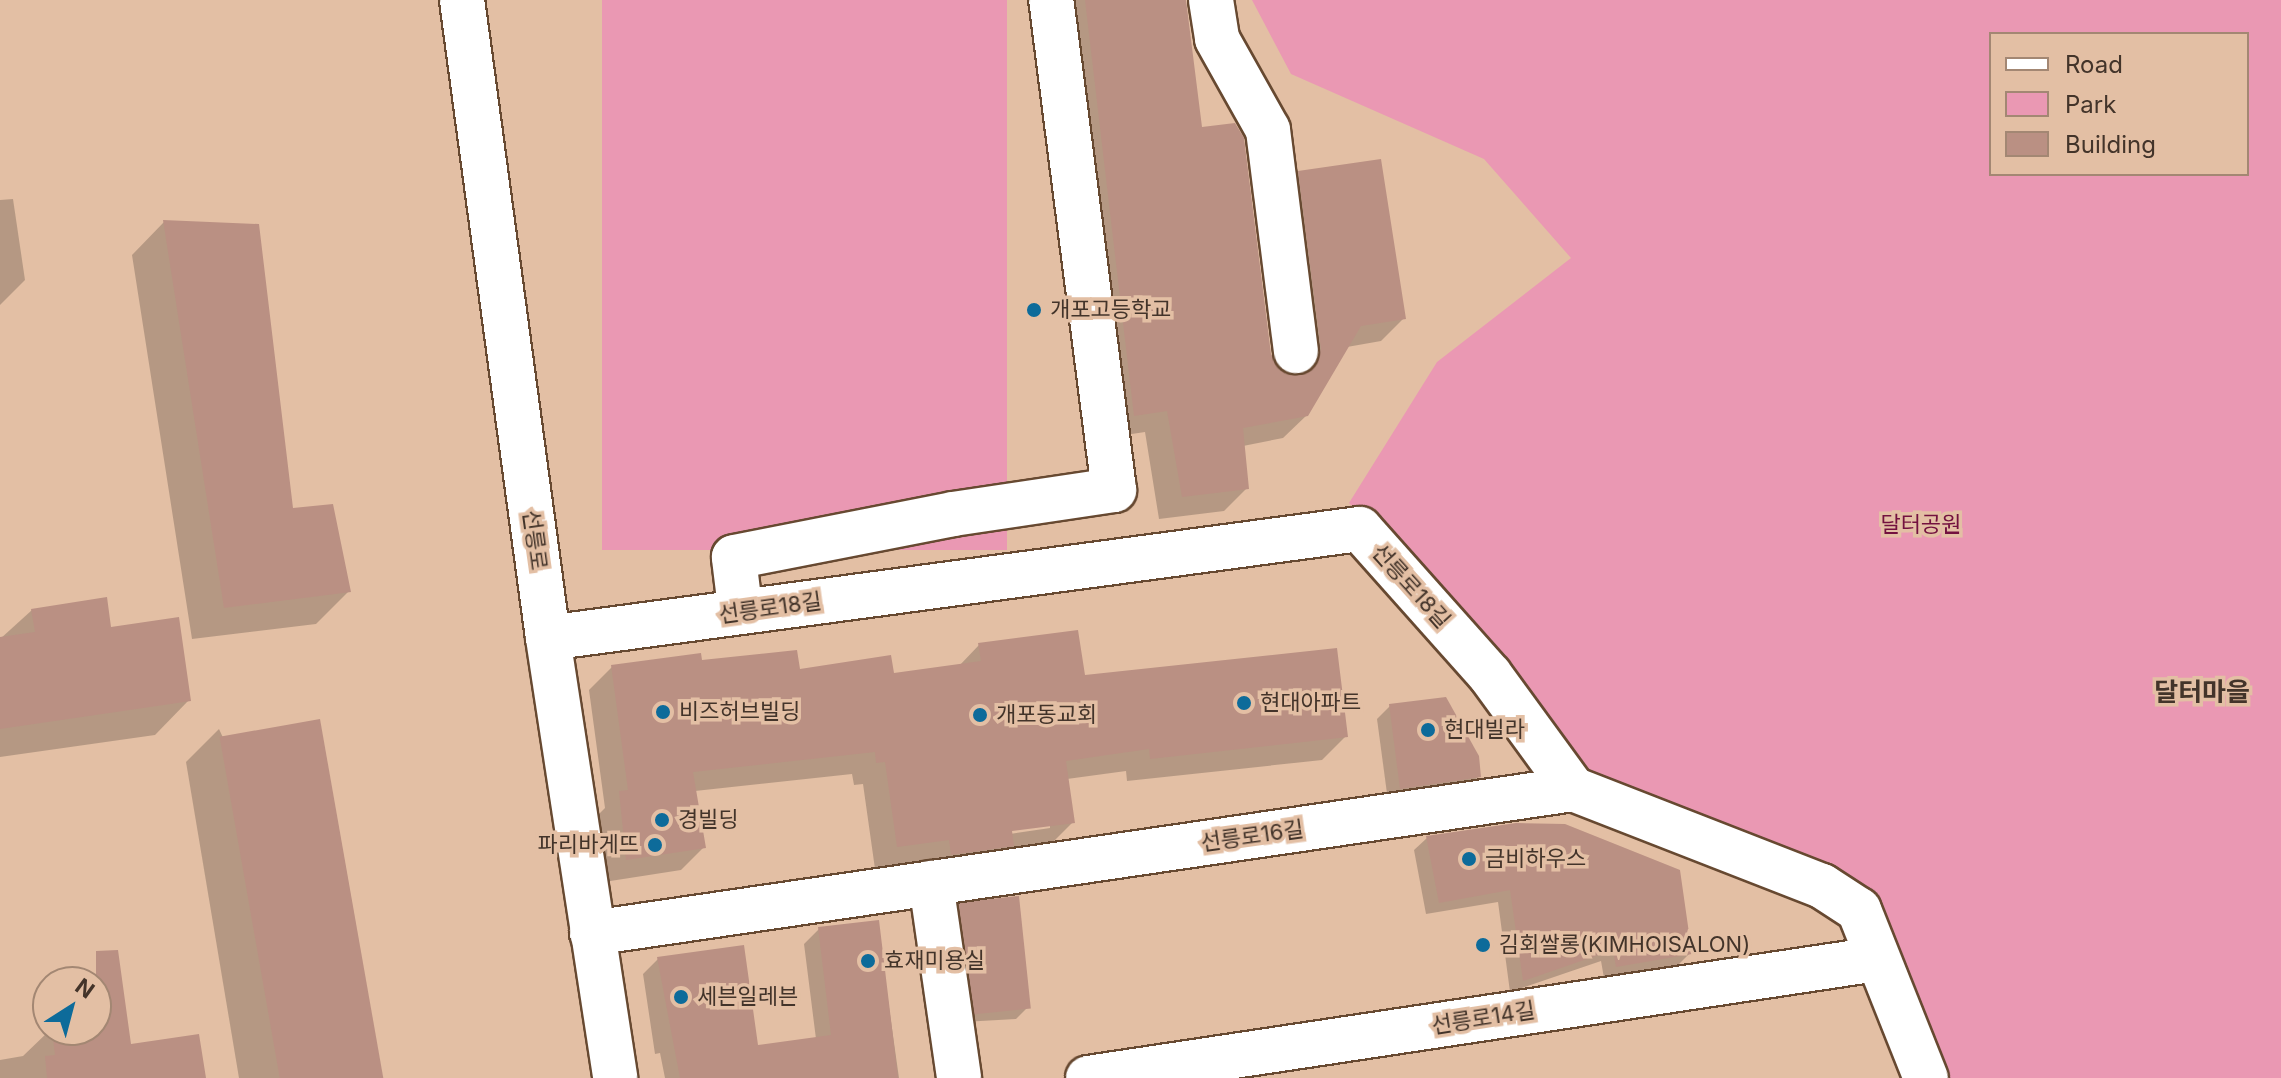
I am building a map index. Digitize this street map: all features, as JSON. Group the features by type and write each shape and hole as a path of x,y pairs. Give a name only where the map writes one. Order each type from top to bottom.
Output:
{"street":[{"name":"선릉로","path":"462,0 548,638 615,1078"},
{"path":"738,591 734,557 953,514 1114,490 1051,0"},
{"path":"1211,0 1217,39 1268,130 1296,351"},
{"name":"선릉로18길","path":"548,638 1360,529 1490,675 1573,789"},
{"path":"1573,789 1822,886 1859,910 1926,1078"},
{"name":"선릉로16길","path":"592,933 1573,789"},
{"path":"891,864 1020,847 1031,850 1041,867"},
{"path":"931,883 959,1078"},
{"name":"선릉로14길","path":"1088,1078 1877,959"}],"green space":[{"path":"602,0 1007,0 1007,550 602,550"},
{"name":"달터공원","path":"1252,0 2281,0 2281,1078 1950,1078 1878,915 1582,780 1478,634 1349,503 1437,362 1571,258 1484,159 1291,74"}],"building":[{"path":"1085,0 1186,0 1202,127 1235,123 1244,138 1271,354 1286,374 1310,371 1321,349 1298,171 1381,159 1406,319 1361,326 1308,416 1243,428 1249,489 1182,497 1167,411 1134,416"},
{"path":"163,220 259,224 293,508 333,504 351,592 224,608"},
{"path":"107,597 111,627 179,617 191,701 0,729 0,637 35,632 31,609"},
{"path":"1078,630 1085,675 1337,648 1348,737 1150,759 1149,749 1066,761 1075,823 1012,831 1014,846 951,855 949,840 897,847 885,762 876,763 875,752 693,772 706,848 626,860 619,791 628,790 611,665 701,653 702,660 797,650 800,669 891,655 894,673 981,661 978,643"},
{"name":"현대빌라","path":"1446,697 1479,756 1481,777 1400,789 1389,704"},
{"path":"320,719 383,1078 280,1078 220,737"},
{"path":"1516,823 1565,824 1680,870 1692,954 1616,967 1613,950 1523,981 1510,890 1439,903 1426,836"},
{"path":"1019,896 1031,1008 970,1015 958,902"},
{"path":"879,920 898,1078 680,1078 657,957 744,945 758,1045 831,1035 818,927"},
{"path":"118,950 131,1044 199,1034 206,1078 47,1078 45,1056 55,1055 54,1046 112,1046 112,966 96,966 96,951"}],"place":[{"name":"개포고등학교","path":"1034,310"},
{"name":"현대아파트","path":"1244,703"},
{"name":"비즈허브빌딩","path":"663,712"},
{"name":"개포동교회","path":"980,715"},
{"name":"현대빌라","path":"1428,730"},
{"name":"경빌딩","path":"662,820"},
{"name":"파리바게뜨","path":"655,845"},
{"name":"금비하우스","path":"1469,859"},
{"name":"김회쌀롱(KIMHOISALON)","path":"1483,945"},
{"name":"효재미용실","path":"868,961"},
{"name":"세븐일레븐","path":"681,997"}],"district":[{"name":"달터마을","path":"2202,692"}]}
